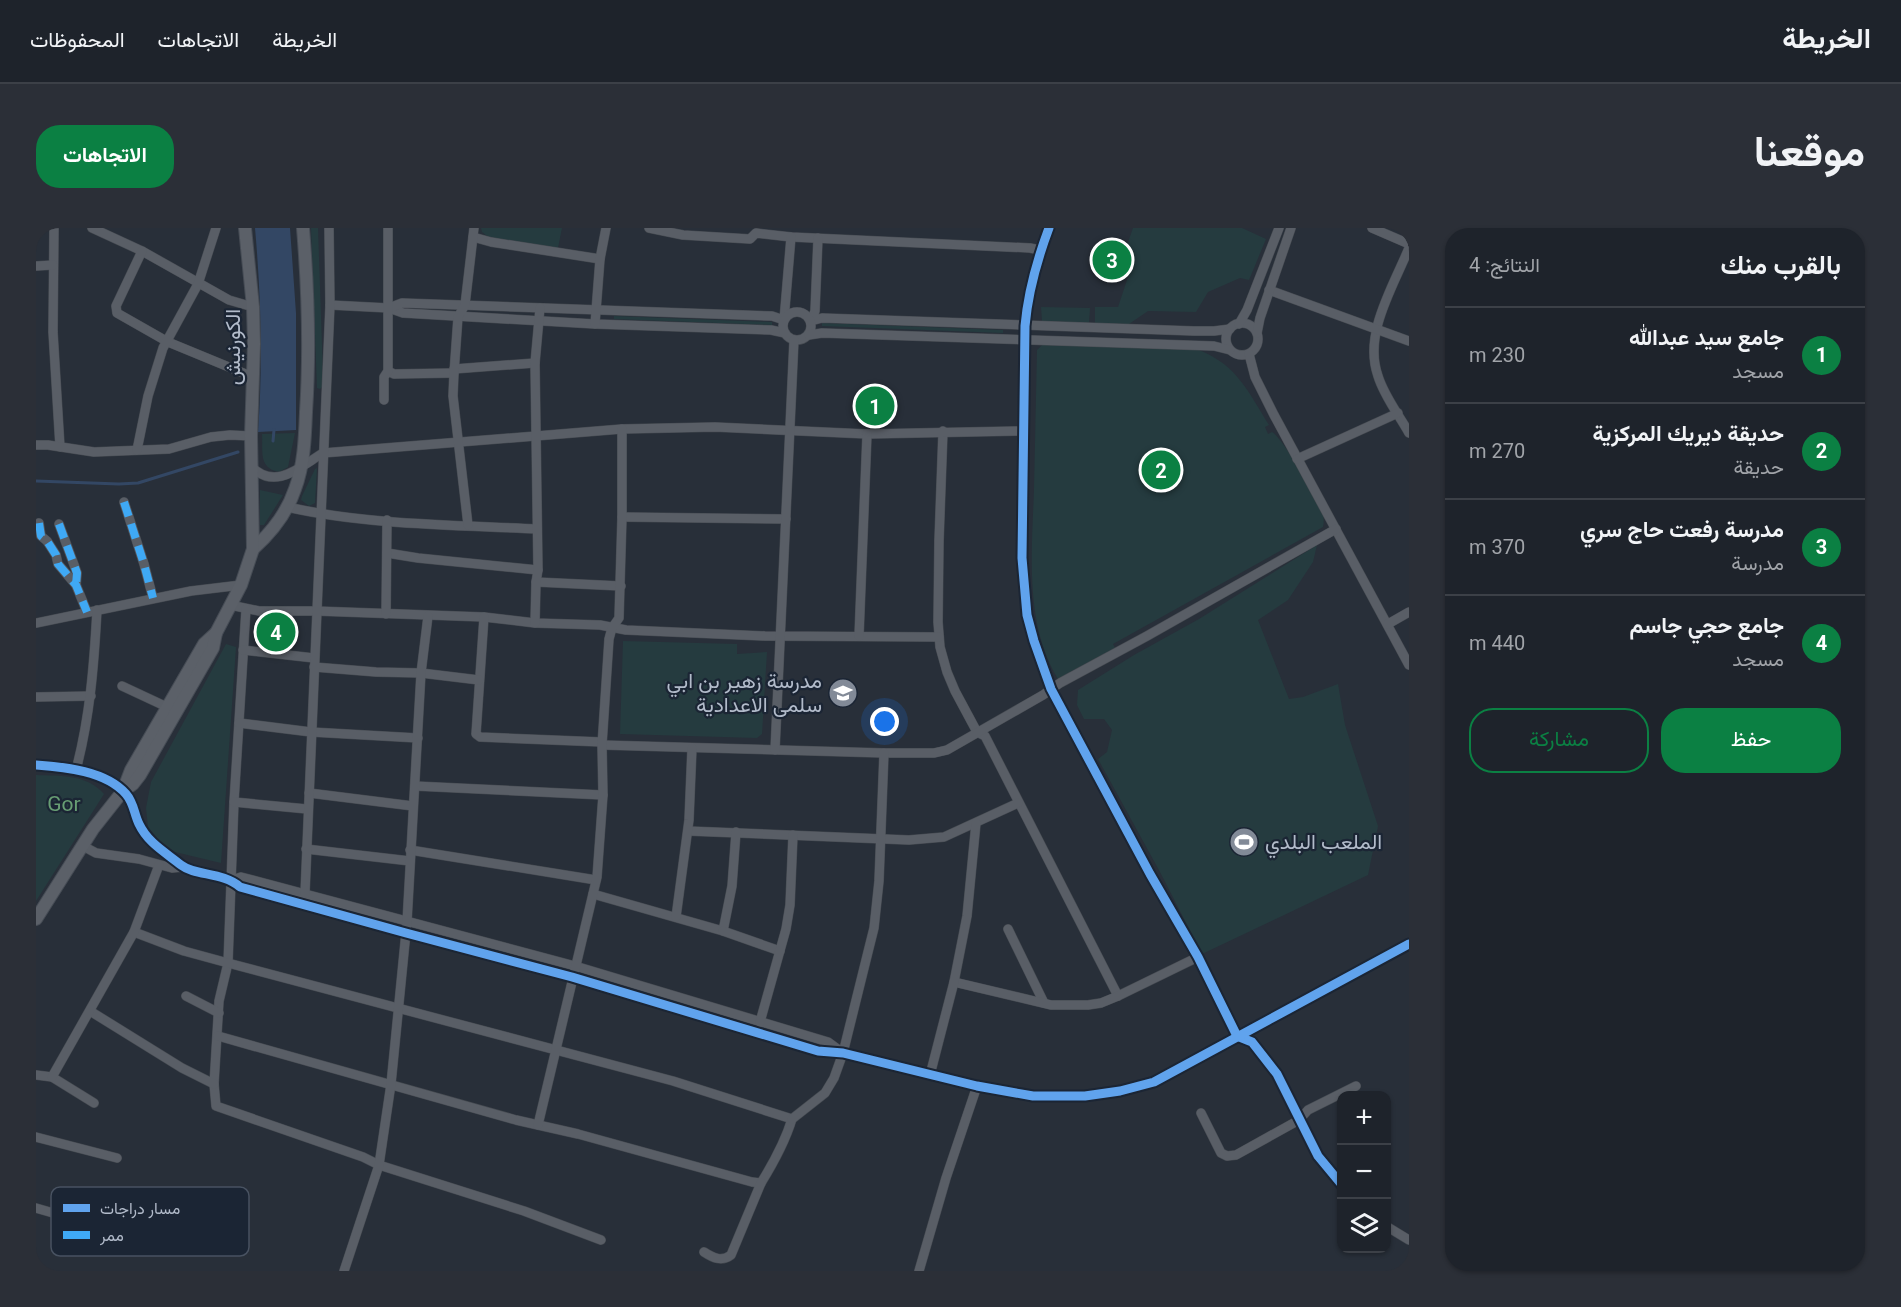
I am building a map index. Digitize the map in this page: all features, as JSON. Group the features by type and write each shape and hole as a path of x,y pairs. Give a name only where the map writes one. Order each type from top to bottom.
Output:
{"main road":[{"name":"الكورنيش","path":"245,228 253,307 251,436 253,549"},
{"path":"36,919 93,829 123,791 140,775 213,648 216,633 241,585 253,549 273,529 296,488 305,431 308,376 308,313 303,228"},
{"path":"123,791 131,770 204,644 216,633"}],"street":[{"path":"54,228 53,332 60,447"},
{"path":"92,228 142,251 229,300 253,307"},
{"path":"137,450 148,396 163,348 198,284 216,228"},
{"path":"305,893 330,305 329,228"},
{"path":"384,400 384,376 388,372 388,228"},
{"path":"595,324 600,260 606,228"},
{"path":"650,228 750,239 757,231 791,237 1040,250"},
{"path":"841,239 843,228"},
{"path":"1049,228 1040,250 1028,301 1025,326 1022,558 1027,615 1034,641 1052,689 1150,874 1198,957 1237,1036 1252,1042 1277,1074 1318,1156 1337,1180"},
{"path":"330,305 389,308 403,313 539,321 771,330 785,333 794,340 822,333 1026,339 1214,346 1239,355 1253,352 1258,343 1257,333 1269,290 1291,228"},
{"path":"1372,228 1409,244"},
{"path":"811,321 822,318 1149,330 1214,331 1230,329 1239,324 1247,310 1276,229"},
{"path":"473,232 484,241 600,260"},
{"path":"468,525 453,396 458,316 465,305 473,232"},
{"path":"785,333 783,329 791,237"},
{"path":"809,335 815,311 818,238"},
{"path":"1409,248 1376,328 1374,352 1377,375 1409,434"},
{"path":"142,251 116,306 119,315 168,342 253,377"},
{"path":"36,266 53,266"},
{"path":"1269,290 1409,341"},
{"path":"389,308 402,303 772,316 784,320"},
{"path":"535,623 537,529 535,363 540,308"},
{"path":"784,320 796,312 805,314 811,321"},
{"path":"1239,324 1250,326 1257,333"},
{"path":"1230,329 1226,339 1230,350"},
{"path":"1149,330 1149,344"},
{"path":"776,750 794,340"},
{"path":"1249,354 1255,378 1409,665"},
{"path":"388,372 394,374 454,371 535,363"},
{"path":"1297,459 1398,413"},
{"path":"251,466 257,472 275,477 293,473 323,453 622,429 715,427 867,434 1023,431"},
{"path":"538,1125 596,879 603,795 602,743 609,639 612,628 619,618 621,586 622,429"},
{"path":"943,431 939,541 939,637 950,680 977,732 985,736 1118,996"},
{"path":"859,636 867,434"},
{"path":"36,445 94,452 169,449 211,437 251,436"},
{"path":"124,502 153,598"},
{"path":"287,507 320,514 387,520 537,529"},
{"path":"622,517 786,519"},
{"path":"386,614 387,520"},
{"path":"39,524 41,536 56,555 58,564 76,585 92,611 94,668 83,743 76,770"},
{"path":"59,524 77,573 76,585"},
{"path":"484,617 476,734 480,737 692,748 884,753 941,752 960,744 1052,689 1336,529"},
{"path":"387,553 537,570"},
{"path":"536,582 621,586"},
{"path":"36,623 212,587 241,585"},
{"path":"230,605 246,609 484,617 535,623 600,625 626,630 765,636 780,634 939,637"},
{"path":"246,609 234,802 228,963 219,1001 214,1084 216,1106 363,1157 379,1165 524,1211 601,1240"},
{"path":"1388,624 1409,612"},
{"path":"344,1271 379,1165 391,1084 407,922 421,673 428,616"},
{"path":"243,650 376,672 421,673 479,680"},
{"path":"122,686 167,707"},
{"path":"36,697 91,696"},
{"path":"239,723 311,732 418,738"},
{"path":"676,917 688,831 692,748"},
{"path":"704,1252 715,1258 727,1258 731,1254 761,1183 786,1137 792,1119 825,1093 834,1078 843,1053 874,928 881,839 884,753"},
{"path":"36,765 76,770 103,779 123,791 128,796 145,834 157,848 183,867"},
{"path":"415,786 603,795"},
{"path":"309,793 413,806"},
{"path":"234,802 307,809"},
{"path":"688,831 909,840 944,837 1018,803"},
{"path":"930,1075 954,982 967,916 976,823"},
{"path":"723,931 732,886 736,832"},
{"path":"760,1022 786,929 790,905 794,835"},
{"path":"83,846 96,853 172,868 183,867 232,880 240,887 572,977 818,1051 843,1053 1016,1095 1085,1096 1120,1091 1154,1082 1409,944"},
{"path":"306,849 410,861"},
{"path":"410,850 596,879"},
{"path":"52,1077 134,932 159,865"},
{"path":"232,880 241,877 305,893 575,966 828,1042 843,1053"},
{"path":"593,894 723,931 780,951"},
{"path":"1008,929 1044,1003"},
{"path":"134,932 184,951 674,1081 792,1119"},
{"path":"954,982 1044,1003 1089,1005 1118,996 1198,957"},
{"path":"186,996 219,1013"},
{"path":"90,1011 182,1068 214,1084"},
{"path":"218,1036 538,1125 761,1183"},
{"path":"36,1075 52,1077 94,1103"},
{"path":"919,1271 946,1178 977,1086"},
{"path":"1201,1113 1221,1153 1227,1156 1236,1155 1299,1120 1308,1110 1356,1086"},
{"path":"36,1137 117,1158"},
{"path":"36,1208 51,1212"},
{"path":"1391,1229 1409,1240"}],"green space":[{"path":"311,228 318,228 323,374 320,389 317,388"},
{"path":"481,228 562,228 558,248 491,239 482,232"},
{"path":"1133,228 1242,228 1266,239 1249,280 1240,278 1208,292 1196,312 1148,311 1129,324 1095,324 1095,307 1118,307 1130,271 1120,265"},
{"path":"1041,307 1090,308 1089,323 1042,321"},
{"path":"614,316 772,322 772,325 614,319"},
{"path":"822,323 1003,330 1003,333 822,326"},
{"path":"1043,344 1190,347 1218,360 1238,377 1246,388 1269,425 1265,427 1268,434 1272,432 1292,457 1314,495 1324,518 1323,527 1113,644 1115,648 1058,679 1047,657 1040,634 1032,586 1037,350"},
{"path":"295,433 288,467 279,472 272,470 263,458 262,434"},
{"path":"317,468 315,503 309,506 301,500"},
{"path":"260,490 283,495 264,525 260,525"},
{"name":"الملعب البلدي","path":"1317,545 1313,562 1288,600 1258,620 1289,699 1303,697 1338,684 1345,725 1378,826 1368,875 1202,954 1098,759 1107,752 1112,730 1104,719 1084,719 1077,705 1078,690 1134,655 1199,619"},
{"path":"623,641 737,644 737,654 767,652 762,734 757,738 620,734"},
{"path":"226,644 236,647 221,863 175,852 159,840 148,827 146,808 151,782"},
{"name":"Gor","path":"36,775 81,779 97,787 104,794 36,901"}],"water":[{"path":"255,228 290,228 296,313 296,430 258,432 261,330"}],"waterway":[{"path":"273,441 274,430"},
{"path":"36,481 138,483 238,452"}],"marked path":[{"path":"124,502 153,598"},
{"path":"39,523 41,536 56,555 58,564 76,585 87,612"},
{"path":"59,524 77,573 76,585"}],"cycle path":[{"path":"1049,228 1034,276 1025,326 1022,558 1027,615 1034,641 1051,689 1150,874 1198,957 1237,1036 1252,1042 1277,1074 1318,1156 1337,1179"},
{"path":"36,765 72,769 108,780 129,797 143,831 157,847 187,868 218,876 240,887 572,977 818,1051 843,1053 977,1086 1033,1096 1085,1096 1120,1091 1154,1082 1409,944"}],"place":[{"name":"مدرسة رفعت حاج سري","path":"1112,260"},
{"name":"جامع سيد عبدالله","path":"875,406"},
{"name":"حديقة ديريك المركزية","path":"1161,470"},
{"name":"جامع حجي جاسم","path":"276,632"},
{"name":"مدرسة زهير بن ابي سلمى الاعدادية","path":"843,693"},
{"name":"الملعب البلدي","path":"1244,842"}]}
